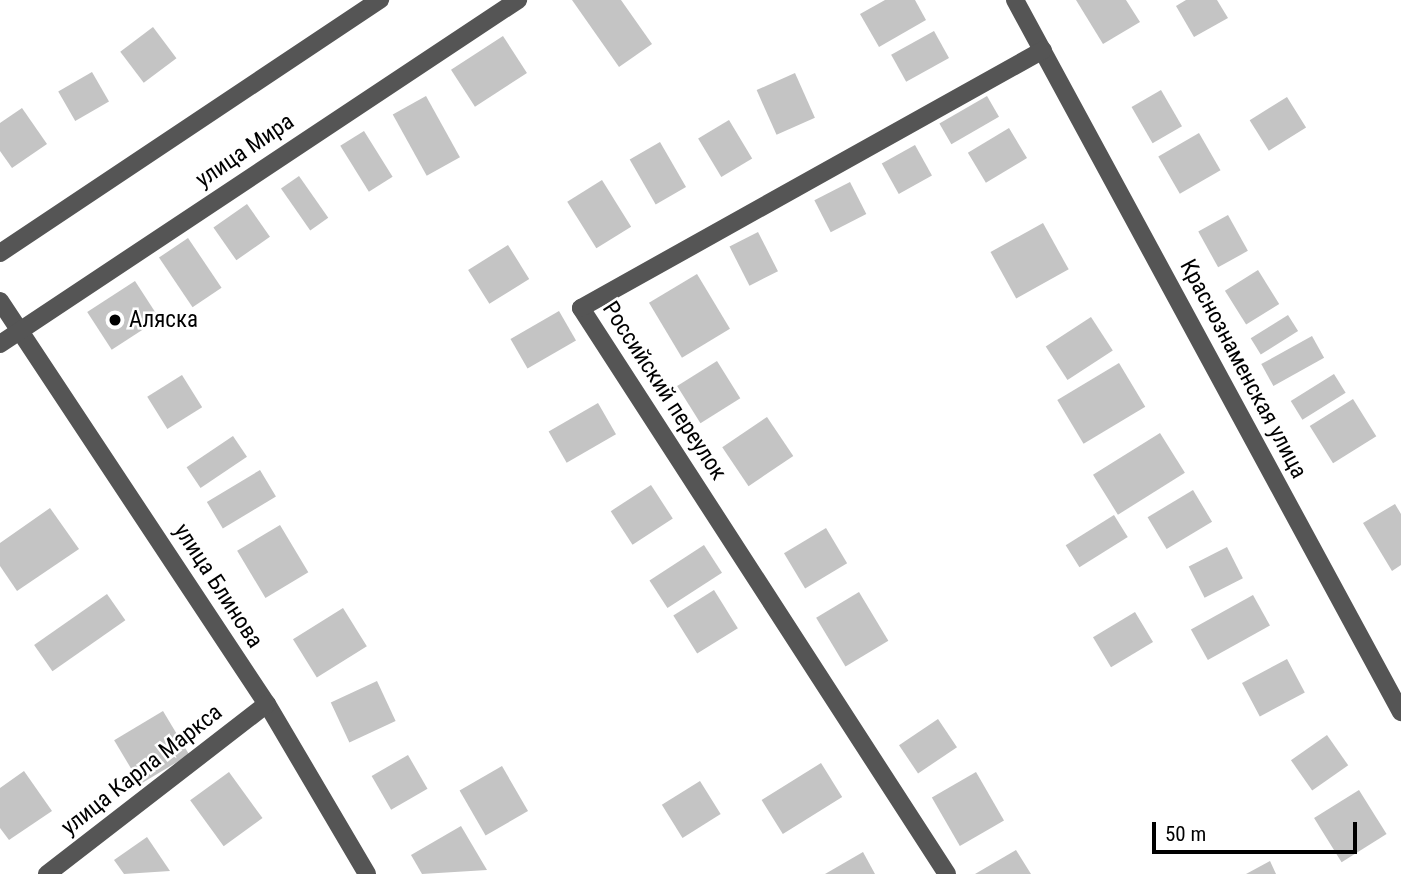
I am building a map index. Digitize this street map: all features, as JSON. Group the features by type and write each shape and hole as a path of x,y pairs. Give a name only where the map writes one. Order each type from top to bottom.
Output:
{"street":[{"path":"0,253 380,0"},
{"name":"Краснознаменская улица","path":"1015,0 1401,712"},
{"name":"улица Мира","path":"0,344 509,2"},
{"name":"Российский переулок","path":"947,874 581,308 1043,50"},
{"name":"улица Блинова","path":"0,301 267,704 367,874"},
{"name":"улица Карла Маркса","path":"47,874 267,704"}],"building":[{"path":"572,0 621,0 652,44 619,67"},
{"path":"885,0 915,0 926,20 879,47 860,14"},
{"path":"1076,0 1126,0 1140,22 1103,44"},
{"path":"1186,0 1217,0 1228,18 1194,37 1176,6"},
{"path":"153,27 176,58 144,83 120,52"},
{"path":"934,31 949,58 906,82 891,55"},
{"path":"503,36 527,73 475,107 451,70"},
{"path":"92,72 109,101 75,121 58,92"},
{"path":"795,73 815,118 777,135 757,90"},
{"path":"1161,90 1182,126 1153,143 1132,107"},
{"path":"426,96 460,157 427,176 393,114"},
{"path":"987,96 999,117 951,144 939,124"},
{"path":"1287,97 1306,128 1269,151 1250,120"},
{"path":"22,108 47,144 12,168 0,151 0,123"},
{"path":"729,120 752,159 721,177 698,139"},
{"path":"1009,128 1027,158 986,183 968,153"},
{"path":"364,131 393,177 369,192 340,146"},
{"path":"1199,133 1220,170 1180,194 1158,156"},
{"path":"660,142 686,187 656,205 630,160"},
{"path":"915,145 932,176 899,194 882,163"},
{"path":"299,176 328,218 310,230 281,189"},
{"path":"602,180 631,227 596,248 567,202"},
{"path":"850,182 866,214 831,232 814,200"},
{"path":"247,204 270,237 236,260 213,228"},
{"path":"1228,215 1248,251 1218,267 1198,231"},
{"path":"1043,223 1069,269 1016,298 991,252"},
{"path":"758,232 778,271 749,286 729,247"},
{"path":"188,238 222,288 193,307 159,258"},
{"path":"508,245 529,279 489,304 468,270"},
{"path":"1258,270 1279,304 1246,325 1225,291"},
{"path":"697,274 730,329 682,358 649,303"},
{"path":"135,281 160,319 112,350 87,312"},
{"path":"559,311 576,340 528,368 511,339"},
{"path":"1288,315 1298,331 1261,354 1251,338"},
{"path":"1091,317 1113,351 1067,380 1046,346"},
{"path":"1312,336 1324,358 1273,386 1261,364"},
{"path":"717,361 740,398 700,423 677,386"},
{"path":"1119,363 1145,407 1084,444 1057,400"},
{"path":"1334,374 1346,393 1302,420 1291,401"},
{"path":"182,375 202,407 167,429 147,397"},
{"path":"1353,399 1376,436 1333,463 1310,426"},
{"path":"598,403 616,434 567,463 549,432"},
{"path":"767,417 793,456 749,486 722,447"},
{"path":"1160,433 1185,473 1118,515 1093,475"},
{"path":"233,436 247,457 201,488 187,467"},
{"path":"260,470 276,497 223,529 207,502"},
{"path":"651,485 673,519 633,545 611,511"},
{"path":"1193,490 1212,522 1167,549 1148,517"},
{"path":"1395,504 1401,514 1401,565 1392,571 1363,523"},
{"path":"50,508 79,549 17,591 0,566 0,543"},
{"path":"1114,515 1128,537 1079,567 1066,545"},
{"path":"280,525 308,572 265,598 237,551"},
{"path":"826,528 847,563 805,588 784,553"},
{"path":"704,545 722,573 667,608 649,580"},
{"path":"1227,547 1243,578 1205,598 1189,567"},
{"path":"714,590 738,628 697,654 673,615"},
{"path":"859,592 888,641 845,667 816,618"},
{"path":"107,594 125,620 52,671 34,645"},
{"path":"1253,595 1270,626 1208,660 1191,629"},
{"path":"343,608 367,646 317,677 293,639"},
{"path":"1135,612 1153,642 1111,667 1093,637"},
{"path":"1287,659 1305,693 1260,716 1242,683"},
{"path":"377,681 396,721 349,742 331,703"},
{"path":"163,711 189,755 140,784 114,740"},
{"path":"938,719 957,747 918,773 899,745"},
{"path":"1327,735 1348,765 1312,791 1291,760"},
{"path":"408,755 428,789 391,810 372,776"},
{"path":"821,763 842,797 783,834 762,800"},
{"path":"502,766 528,811 486,836 460,790"},
{"path":"24,771 52,811 9,840 0,828 0,788"},
{"path":"229,772 263,818 224,846 190,800"},
{"path":"976,772 1004,820 960,846 932,798"},
{"path":"700,781 721,814 683,838 662,805"},
{"path":"1359,790 1387,834 1342,862 1314,818"},
{"path":"461,826 487,870 422,874 411,855"},
{"path":"147,837 170,871 124,874 114,860"},
{"path":"1016,850 1031,874 975,874"},
{"path":"863,852 875,874 825,874"},
{"path":"1270,861 1276,874 1246,874"}],"place":[{"name":"Аляска","path":"115,320"}]}
